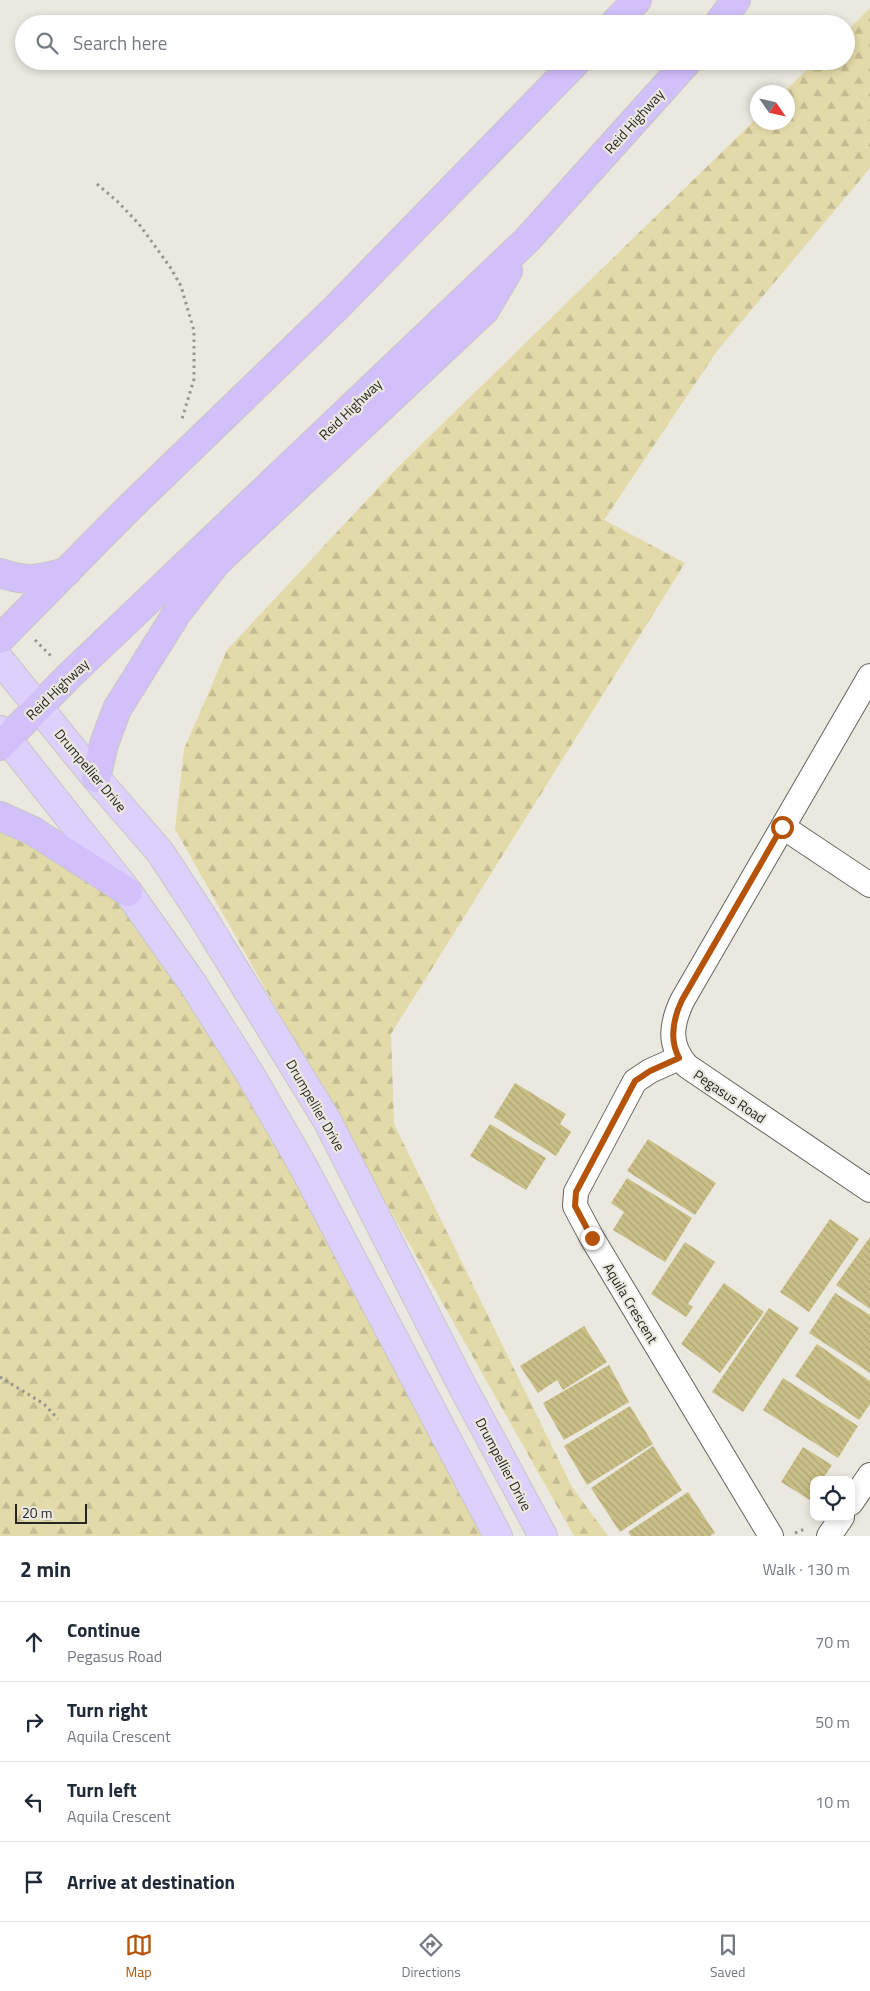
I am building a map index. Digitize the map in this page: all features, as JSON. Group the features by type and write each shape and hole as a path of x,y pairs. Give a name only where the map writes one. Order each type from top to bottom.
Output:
{"highway":[{"path":"623,15 637,0"},
{"path":"725,15 736,0"},
{"path":"0,639 127,510 336,308 568,70"},
{"name":"Reid Highway","path":"2,738 39,707 527,240 680,70"},
{"path":"96,778 104,744 117,709 177,613 217,562 485,310 527,240"},
{"path":"0,574 24,580 38,580 67,572"},
{"path":"0,816 33,831 128,892"}],"main road":[{"name":"Drumpellier Drive","path":"0,660 96,778 160,852 202,916 328,1122 459,1380 543,1536"},
{"path":"2,738 128,892 222,1029 277,1120 498,1536"}],"street":[{"path":"679,1058 675,1050 673,1036 674,1017 682,1000 870,676"},
{"path":"782,827 870,885"},
{"name":"Pegasus Road","path":"679,1058 686,1066 870,1190"},
{"name":"Aquila Crescent","path":"679,1058 650,1071 635,1081 576,1192 575,1206 592,1238 771,1536"},
{"path":"855,1497 870,1475"},
{"path":"829,1536 839,1521"}],"path":[{"path":"97,184 139,224 170,267 181,286 194,331 194,379 182,422"},
{"path":"0,1377 44,1404 58,1419"}],"green space":[{"path":"870,8 870,168 717,351 604,520 685,563 391,1034 394,1124 572,1487 608,1536 574,1536 175,829 184,749 227,650 395,470 750,125 750,130 795,130 795,85 791,85 807,70 855,70 855,23"},
{"path":"0,816 128,892 181,968 495,1536 0,1536"}],"building":[{"path":"515,1083 566,1114 560,1124 571,1132 556,1156 494,1117"},
{"path":"490,1124 546,1158 526,1190 470,1156"},
{"path":"648,1139 716,1183 695,1215 627,1171"},
{"path":"627,1178 692,1218 665,1262 613,1230 624,1212 611,1203"},
{"path":"830,1219 859,1239 809,1312 780,1292"},
{"path":"870,1237 870,1309 836,1285"},
{"path":"685,1242 715,1262 688,1304 693,1307 686,1317 651,1294"},
{"path":"724,1283 764,1312 720,1373 681,1344"},
{"path":"835,1293 870,1315 870,1373 809,1333"},
{"path":"769,1308 799,1328 743,1412 712,1392"},
{"path":"584,1326 607,1362 563,1390 557,1380 538,1393 520,1366"},
{"path":"817,1344 870,1381 870,1404 859,1420 795,1376"},
{"path":"609,1365 629,1402 564,1440 543,1403"},
{"path":"783,1378 858,1426 838,1458 763,1410"},
{"path":"630,1406 653,1444 587,1485 564,1446"},
{"path":"653,1446 682,1490 620,1532 591,1488"},
{"path":"803,1447 832,1465 825,1476 810,1476 810,1500 781,1482"},
{"path":"688,1492 715,1533 710,1536 631,1536 628,1532"}],"route":[{"path":"592,1238 575,1206 576,1192 635,1081 650,1071 679,1058 675,1050 673,1036 674,1017 782,827"}]}
